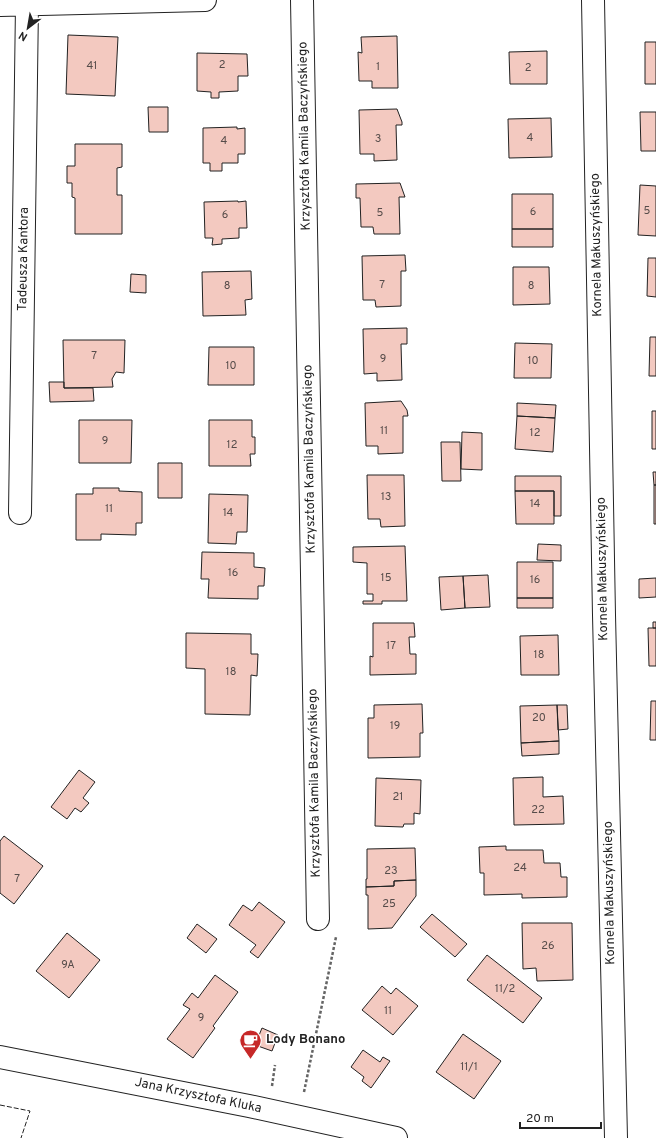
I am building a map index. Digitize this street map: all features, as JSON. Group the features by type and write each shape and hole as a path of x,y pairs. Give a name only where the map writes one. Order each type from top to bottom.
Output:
{"street":[{"path":"0,5 204,0"},
{"name":"Krzysztofa Kamila Baczyńskiego","path":"302,0 318,919"},
{"name":"Kornela Makuszyńskiego","path":"592,0 616,1138"},
{"name":"Tadeusza Kantora","path":"20,513 27,5"},
{"name":"Jana Krzysztofa Kluka","path":"0,1057 249,1106 396,1138"}],"path":[{"path":"303,1099 336,934"}],"building":[{"path":"68,35 118,37 115,96 66,94"},
{"path":"397,36 398,88 372,88 372,81 359,81 358,52 362,53 361,37"},
{"path":"645,42 656,42 656,84 645,84"},
{"path":"547,51 547,84 510,84 509,52"},
{"path":"197,53 247,54 248,76 238,76 238,91 219,92 219,98 211,98 211,92 197,91"},
{"path":"148,107 168,107 168,132 149,132"},
{"path":"397,109 402,125 396,125 397,160 374,161 374,154 360,154 359,110"},
{"path":"640,112 656,112 656,151 641,151"},
{"path":"551,118 552,157 509,158 508,119"},
{"path":"237,127 237,129 245,128 245,154 238,154 238,163 222,163 222,171 210,171 210,163 203,163 203,128"},
{"path":"75,144 122,144 122,167 117,168 117,195 122,195 122,234 75,234 75,198 72,197 72,183 67,183 67,166 75,166"},
{"path":"400,183 405,197 399,197 400,234 374,234 373,227 361,227 360,198 356,198 356,184"},
{"path":"640,185 656,186 656,236 638,235"},
{"path":"512,194 553,194 553,229 512,229"},
{"path":"246,201 247,228 239,228 239,238 222,239 222,244 212,245 213,238 205,238 204,202"},
{"path":"512,229 553,229 553,247 512,247"},
{"path":"405,255 406,271 401,271 401,306 376,307 375,300 363,300 362,256"},
{"path":"648,258 656,258 656,297 647,296"},
{"path":"513,267 549,267 550,304 513,305"},
{"path":"251,271 252,299 245,300 246,315 203,316 202,272"},
{"path":"131,274 146,275 146,293 130,292"},
{"path":"407,328 407,344 401,344 402,380 377,381 377,373 364,374 363,329"},
{"path":"650,337 656,337 656,376 649,376"},
{"path":"63,340 125,340 124,373 116,372 112,379 113,387 64,388"},
{"path":"515,343 552,344 551,378 514,378"},
{"path":"209,347 254,347 254,385 208,385"},
{"path":"49,382 64,382 64,388 93,388 94,401 50,402"},
{"path":"401,401 407,410 408,416 403,416 403,453 378,454 378,446 366,446 365,403"},
{"path":"517,403 556,405 555,418 517,416"},
{"path":"652,411 656,411 656,449 652,449"},
{"path":"517,416 555,418 553,452 515,449"},
{"path":"79,420 132,420 131,463 79,463"},
{"path":"209,420 252,420 252,437 255,437 255,454 250,454 251,466 209,466"},
{"path":"462,432 482,433 482,470 461,469"},
{"path":"441,442 460,442 461,481 442,481"},
{"path":"158,463 182,463 182,498 158,498"},
{"path":"653,472 656,472 656,485 654,485"},
{"path":"367,475 404,475 405,526 381,527 380,519 368,519"},
{"path":"515,476 561,476 561,516 554,516 554,491 515,491"},
{"path":"654,485 656,485 656,524 654,524"},
{"path":"93,488 119,488 119,491 142,492 142,523 136,523 136,535 101,534 101,540 76,540 76,494 93,494"},
{"path":"515,491 554,491 554,524 516,524"},
{"path":"209,494 248,495 247,532 237,532 236,544 208,543"},
{"path":"538,544 561,545 561,561 537,560"},
{"path":"405,546 407,601 382,601 382,604 363,604 363,601 373,601 373,594 367,594 367,563 353,562 353,547"},
{"path":"202,552 254,553 254,567 265,568 264,586 258,586 258,599 208,598 209,579 201,579"},
{"path":"517,562 553,562 553,598 517,598"},
{"path":"488,575 490,607 465,608 463,576"},
{"path":"463,576 465,608 441,610 439,577"},
{"path":"656,578 656,597 639,598 639,579"},
{"path":"517,598 553,598 553,608 517,608"},
{"path":"653,622 656,622 656,628 653,628"},
{"path":"373,623 414,623 415,637 409,637 410,654 416,654 416,674 370,675 370,656 373,657"},
{"path":"648,628 656,628 656,666 649,666"},
{"path":"186,633 251,634 251,654 258,654 257,676 251,675 250,715 205,714 205,669 186,668"},
{"path":"558,635 559,675 521,675 520,636"},
{"path":"651,701 656,701 656,740 650,740"},
{"path":"422,704 423,733 420,733 420,757 368,758 368,718 374,718 374,705"},
{"path":"557,705 559,741 521,743 520,706"},
{"path":"557,705 567,705 568,729 558,730"},
{"path":"559,741 559,754 522,756 521,743"},
{"path":"79,770 95,782 83,798 89,803 81,812 75,808 67,819 51,807"},
{"path":"543,777 543,797 563,796 564,824 514,825 513,778"},
{"path":"376,778 421,780 420,814 414,813 414,824 404,824 403,827 375,826"},
{"path":"4,836 43,866 14,904 0,893 0,841"},
{"path":"506,846 506,850 543,850 544,863 560,863 561,877 567,877 567,897 522,898 522,894 484,895 484,873 480,873 479,847"},
{"path":"415,848 416,880 394,881 394,886 366,887 367,849"},
{"path":"416,880 416,896 392,928 368,929 368,895 366,895 366,887 394,886 394,881"},
{"path":"259,902 285,922 258,958 250,952 256,945 229,925 243,905 252,911"},
{"path":"432,914 467,944 455,957 420,927"},
{"path":"522,923 572,923 573,980 537,981 536,968 523,969"},
{"path":"197,924 217,939 206,953 187,938"},
{"path":"67,933 100,960 69,998 36,971"},
{"path":"487,955 542,998 523,1023 467,980"},
{"path":"215,975 238,992 213,1026 215,1028 193,1058 167,1039 190,1009 183,1005 192,993 198,998"},
{"path":"382,986 391,994 396,988 418,1006 393,1035 362,1010"},
{"path":"262,1028 278,1035 272,1051 255,1045"},
{"path":"463,1034 501,1061 474,1099 436,1072"},
{"path":"363,1050 380,1062 383,1057 390,1061 371,1088 362,1081 364,1077 351,1067"}],"fence":[{"path":"0,1105 30,1111 21,1138"}],"place":[{"name":"Lody Bonano","path":"250,1060"}]}
